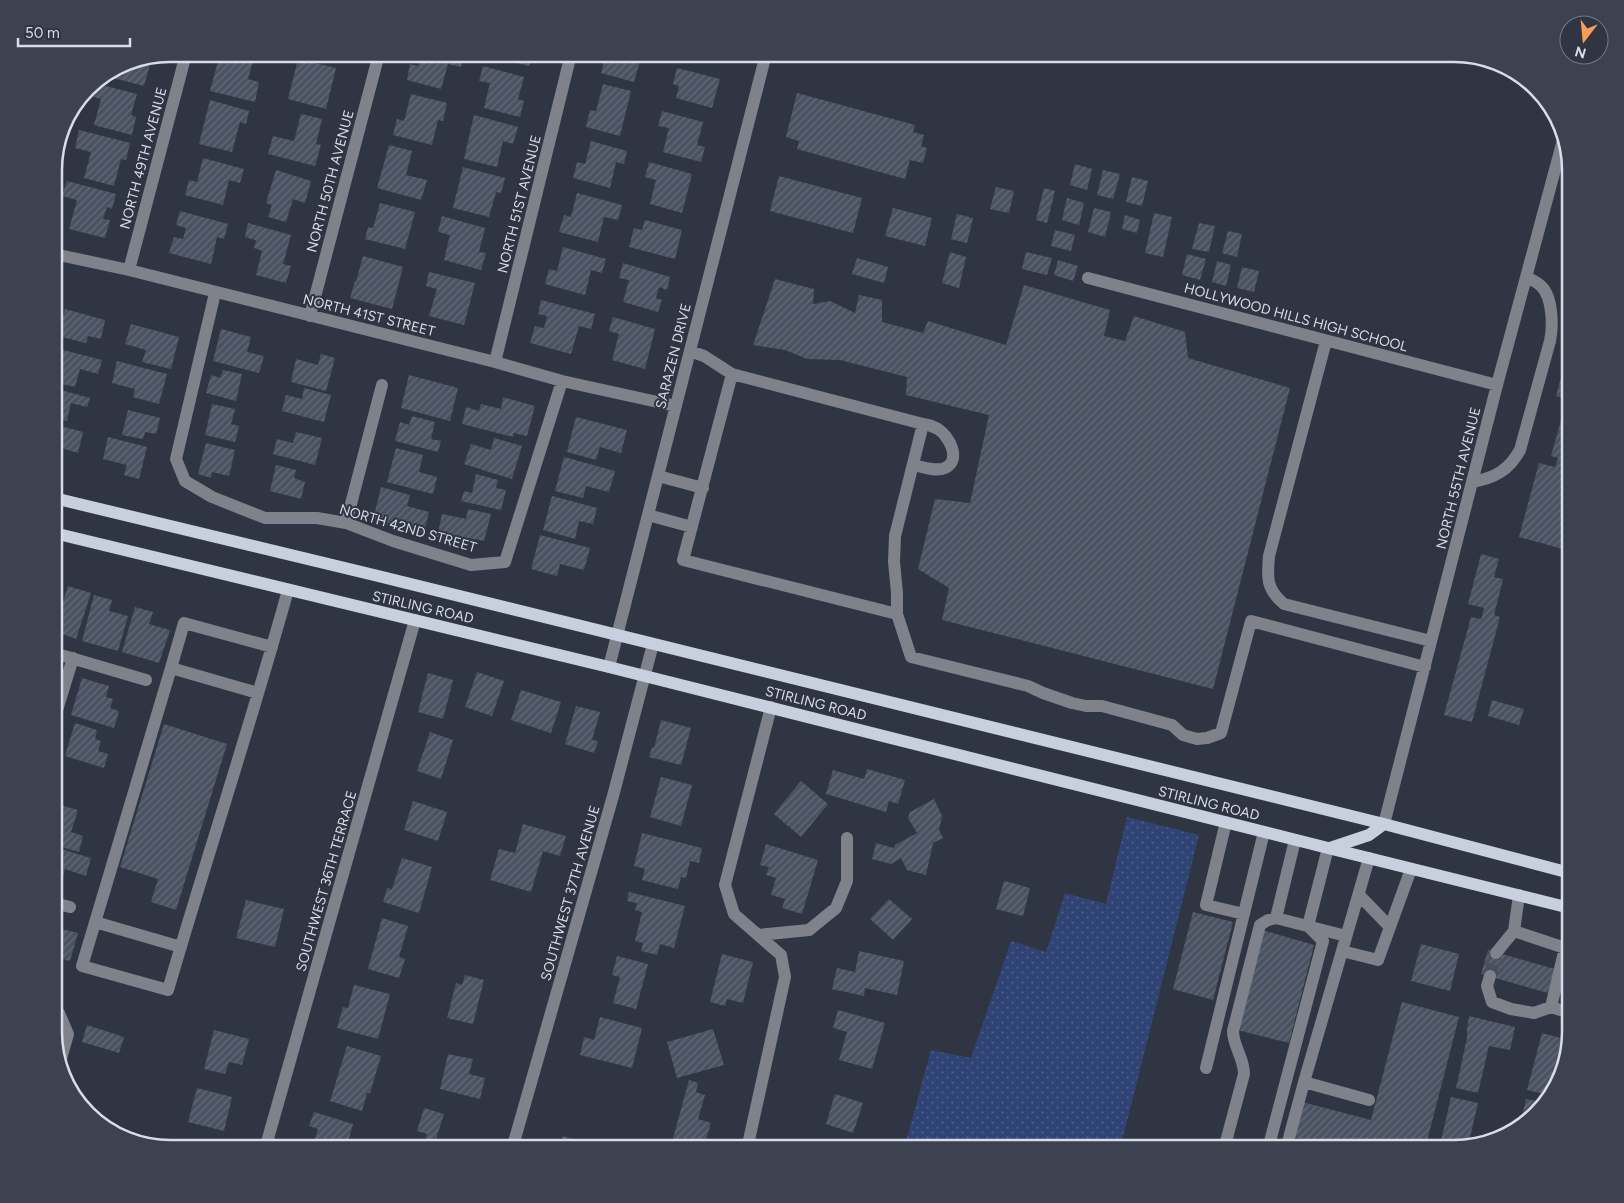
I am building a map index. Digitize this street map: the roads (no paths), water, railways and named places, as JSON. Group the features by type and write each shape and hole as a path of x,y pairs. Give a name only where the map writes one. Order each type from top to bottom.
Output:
{"main road":[{"name":"STIRLING ROAD","path":"63,500 1384,824 1562,871"},
{"name":"STIRLING ROAD","path":"63,535 771,707 1562,906"},
{"path":"1328,848 1356,841 1369,835 1384,824"}],"street":[{"name":"NORTH 49TH AVENUE","path":"129,270 184,62"},
{"name":"NORTH 50TH AVENUE","path":"310,316 376,62"},
{"name":"NORTH 51ST AVENUE","path":"495,362 569,62"},
{"name":"SARAZEN DRIVE","path":"609,667 764,62"},
{"name":"NORTH 55TH AVENUE","path":"1384,824 1526,277 1562,168"},
{"name":"NORTH 41ST STREET","path":"63,256 129,270 562,380 676,406"},
{"path":"1472,482 1495,476 1510,464 1520,450 1550,341 1552,324 1545,291 1540,285 1526,277"},
{"name":"HOLLYWOOD HILLS HIGH SCHOOL","path":"1088,278 1497,385"},
{"name":"NORTH 42ND STREET","path":"215,293 176,459 185,481 212,497 265,518 317,518 346,523 393,541 471,565 505,562 562,380"},
{"path":"1326,341 1269,556 1267,575 1269,584 1284,604 1431,641"},
{"path":"690,351 715,361 732,374 932,426 940,430 952,446 953,456 949,465 943,469 932,469 914,465"},
{"path":"732,374 683,560 897,614"},
{"path":"346,523 382,385"},
{"path":"923,424 895,536 894,562 898,592 897,614 911,657 1028,686 1049,696 1072,703 1086,706 1102,706 1172,725 1183,735 1197,739 1221,733 1251,621 1424,666"},
{"path":"658,476 703,488"},
{"path":"648,515 692,527"},
{"path":"272,647 184,623 82,966 168,990 272,647 288,590"},
{"name":"SOUTHWEST 36TH TERRACE","path":"268,1140 415,620"},
{"name":"SOUTHWEST 37TH AVENUE","path":"515,1140 613,796 653,644"},
{"path":"63,655 146,680"},
{"path":"63,691 73,658"},
{"path":"171,668 258,693"},
{"path":"749,1140 785,977 781,955 734,914 725,885 771,707"},
{"path":"1226,822 1206,905 1244,914"},
{"path":"1206,1068 1264,832"},
{"path":"758,935 808,930 836,908 847,881 847,838"},
{"path":"1276,918 1295,840"},
{"path":"1308,926 1328,848"},
{"path":"1288,1140 1369,858"},
{"path":"1342,951 1378,960 1411,869"},
{"path":"1496,953 1514,931 1520,895"},
{"path":"1359,896 1390,927"},
{"path":"63,906 70,908"},
{"path":"1226,1140 1244,1074 1244,1065 1233,1037 1233,1031 1258,930 1264,922 1276,918 1346,936"},
{"path":"95,922 181,947"},
{"path":"1270,1140 1323,941 1308,926"},
{"path":"1514,931 1562,945"},
{"path":"1551,1007 1562,968"},
{"path":"1490,976 1487,986 1492,1002 1511,1009 1534,1013 1551,1007 1562,1010"},
{"path":"63,1022 68,1034 64,1050"},
{"path":"1304,1082 1369,1100"}],"tunnel":[{"path":"1490,976 1496,953"}]}
